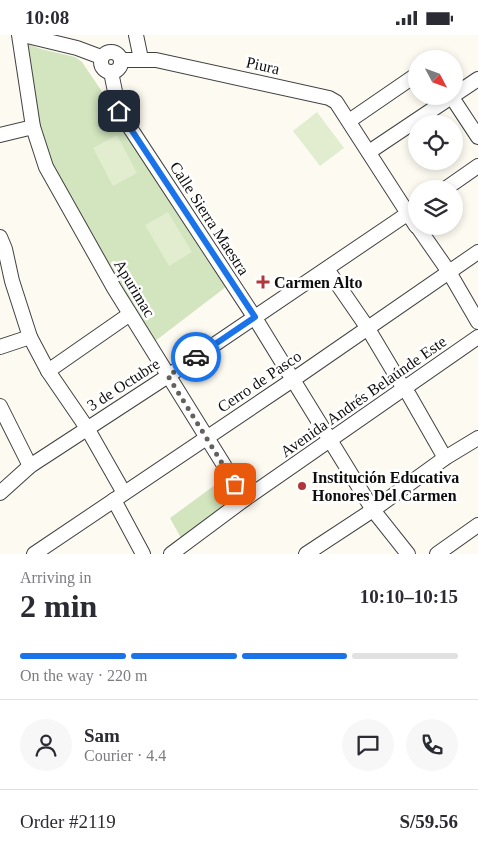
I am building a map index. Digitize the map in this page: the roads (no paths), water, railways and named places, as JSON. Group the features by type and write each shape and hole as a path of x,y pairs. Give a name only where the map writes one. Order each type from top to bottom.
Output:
{"street":[{"name":"Apurimac","path":"19,35 33,127 46,167 130,314 245,499"},
{"path":"23,35 77,48 101,57"},
{"path":"136,35 141,59"},
{"path":"106,52 119,53 122,60 121,66 117,71 104,70 101,64 101,57 106,52"},
{"name":"Piura","path":"122,60 156,60 329,97 336,102 408,210"},
{"name":"Calle Sierra Maestra","path":"111,72 119,111 255,317 373,510 408,554"},
{"path":"463,89 478,79"},
{"path":"349,121 408,80"},
{"path":"369,153 440,105"},
{"path":"457,105 478,137"},
{"path":"0,135 33,127"},
{"path":"458,180 478,166"},
{"name":"3 de Octubre","path":"0,493 30,466 87,428 327,269 408,222"},
{"name":"Piura","path":"425,235 478,322"},
{"path":"0,237 30,337 48,371 87,428 119,496 143,554"},
{"name":"Cerro de Pasco","path":"34,554 294,379 478,252"},
{"path":"327,269 367,327 445,458"},
{"path":"48,371 130,314"},
{"path":"0,347 30,337"},
{"name":"Avenida Andrés Belaúnde Este","path":"180,554 332,443 406,392 478,337"},
{"name":"Avenida Andrés Belaúnde Este","path":"406,392 478,348"},
{"path":"0,405 30,466"},
{"path":"306,554 478,437"},
{"name":"Avenida Andrés Belaúnde Este","path":"171,554 245,499 332,443"},
{"path":"437,554 478,525"}],"place":[{"name":"Carmen Alto","path":"263,282"},
{"name":"Institución Educativa Honores Del Carmen","path":"302,486"}]}
